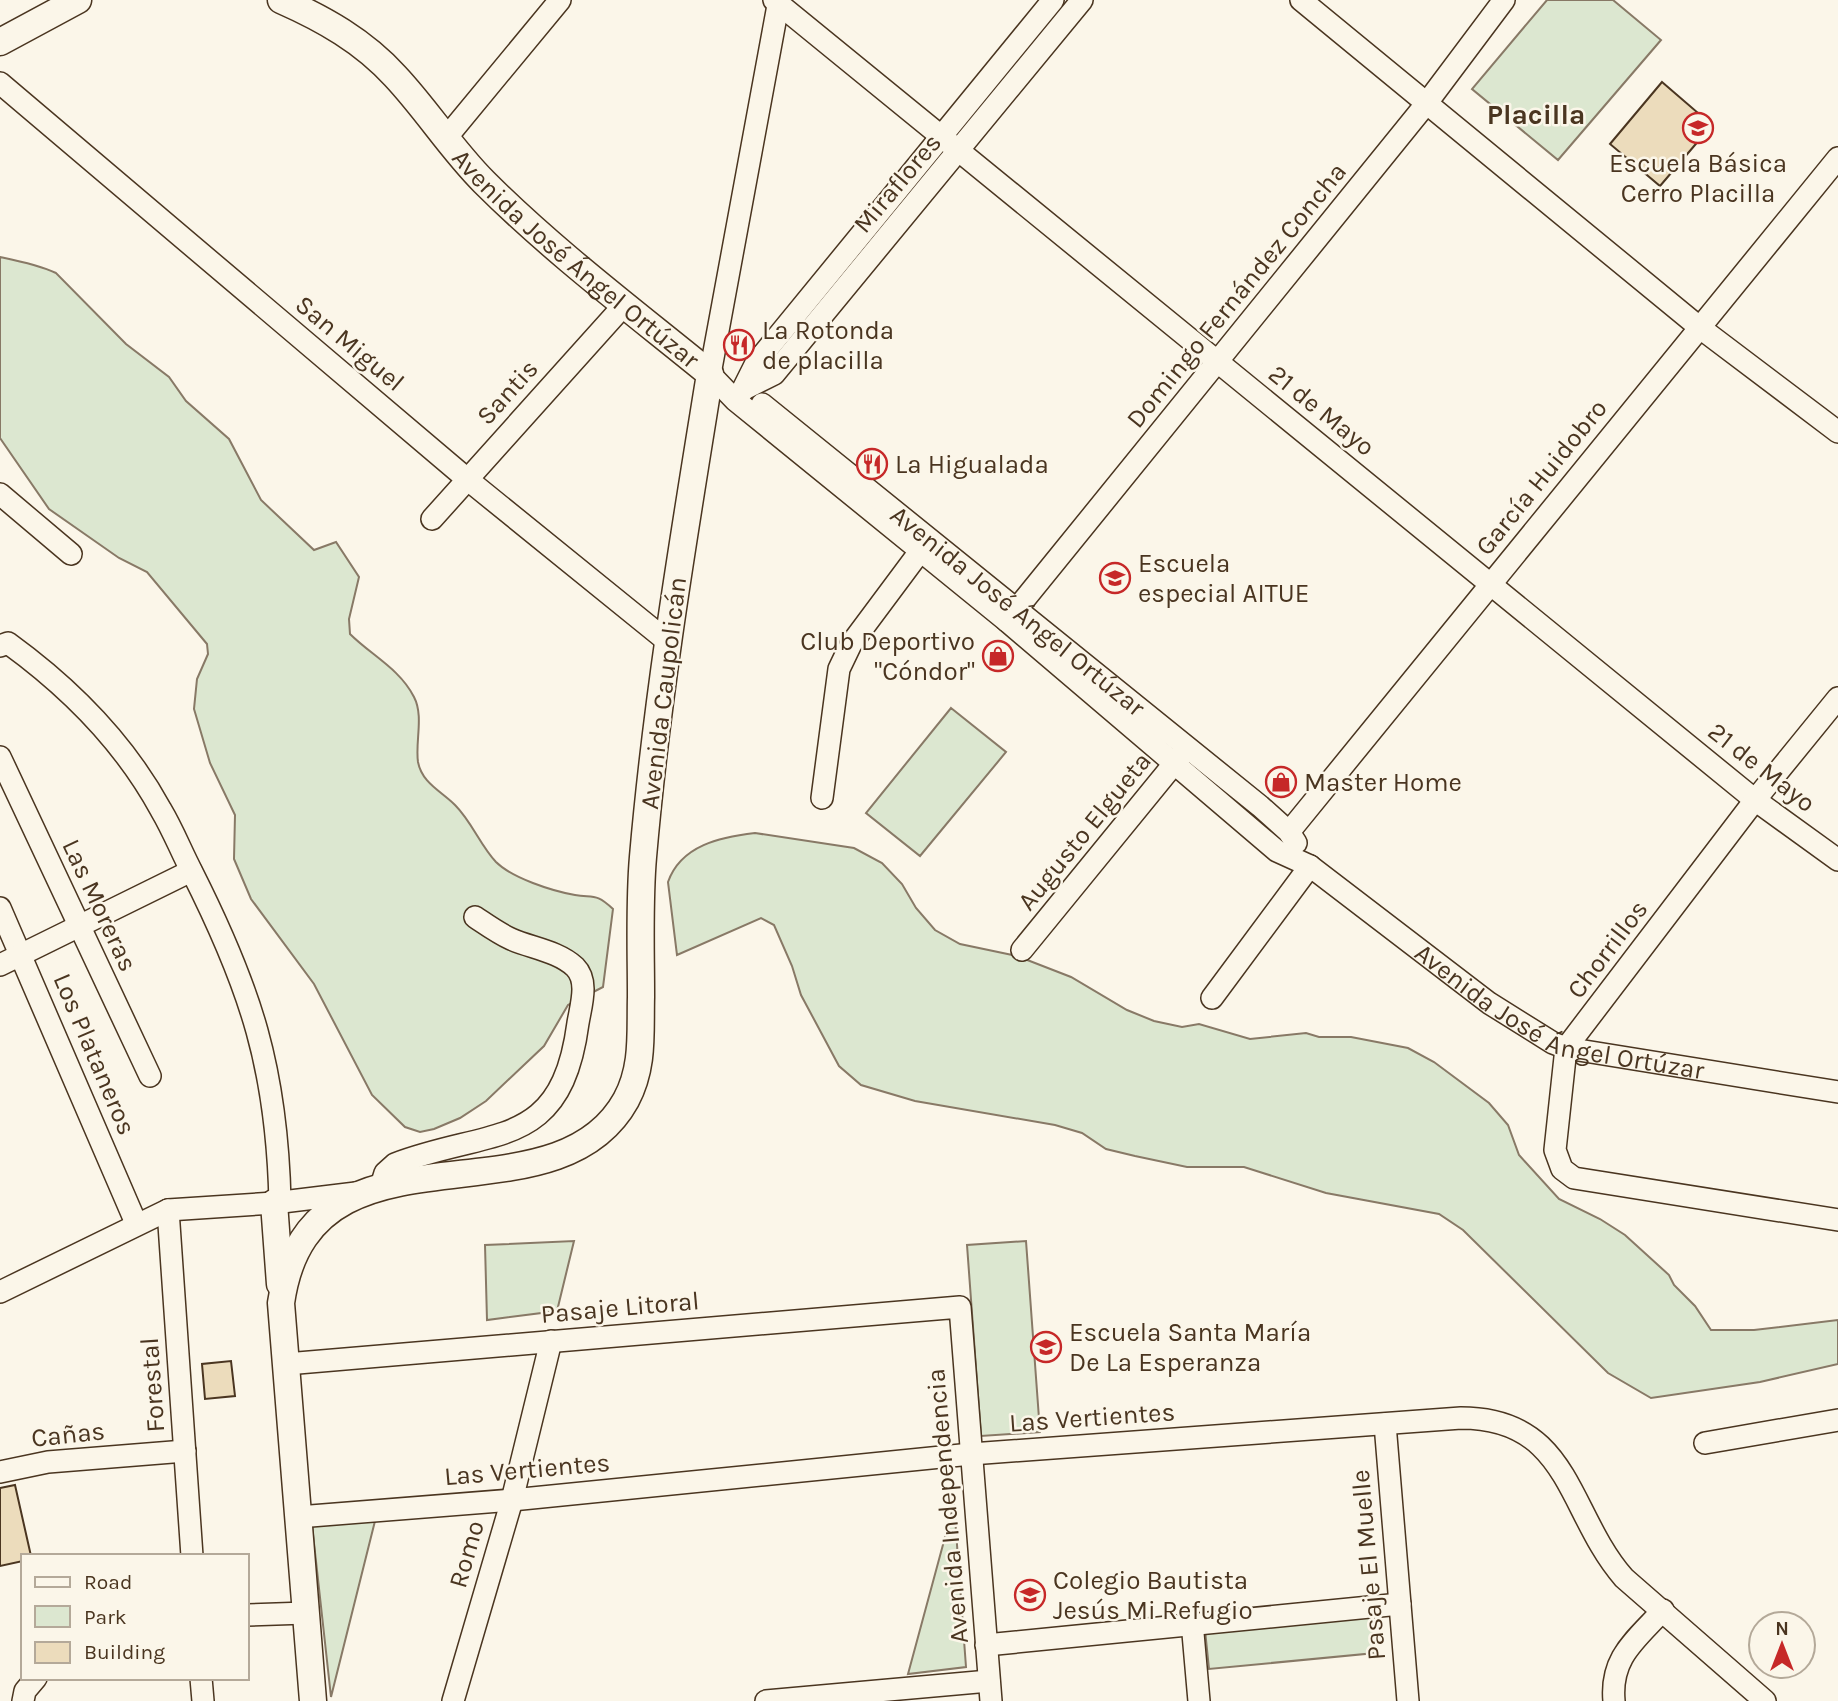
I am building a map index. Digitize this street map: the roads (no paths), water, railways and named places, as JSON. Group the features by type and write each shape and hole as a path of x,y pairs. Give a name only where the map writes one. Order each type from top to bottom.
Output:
{"main road":[{"path":"0,42 78,0"},
{"name":"Avenida José Ángel Ortúzar","path":"281,0 321,18 365,48 397,78 500,198 710,374"},
{"name":"Avenida Caupolicán","path":"371,1189 547,1159 592,1139 615,1117 633,1087 641,1054 642,860 667,641 710,374"},
{"path":"281,1303 289,1267 306,1234 332,1209 371,1189"},
{"path":"277,1202 281,1303 313,1701"}],"street":[{"path":"446,138 560,0"},
{"name":"Miraflores","path":"739,395 756,363 939,136 1053,0"},
{"name":"Miraflores","path":"739,395 774,374 1082,0"},
{"path":"1301,0 1699,327 1838,432"},
{"name":"Domingo Fernández Concha","path":"1012,615 1426,104 1504,0"},
{"name":"21 de Mayo","path":"777,2 1755,800 1838,860"},
{"name":"Avenida Caupolicán","path":"710,374 777,2"},
{"name":"San Miguel","path":"0,83 467,479 667,641"},
{"name":"García Huidobro","path":"1289,832 1838,158"},
{"name":"Santis","path":"432,519 625,304"},
{"name":"Avenida José Ángel Ortúzar","path":"710,374 1012,615 1181,756 1289,832 1310,866"},
{"path":"0,494 71,554"},
{"path":"822,798 839,668 850,645 925,545"},
{"path":"4,645 79,702 121,749 160,807 226,940 253,1012 271,1087 277,1202"},
{"name":"Chorrillos","path":"1566,1048 1755,800 1838,698"},
{"name":"Avenida José Ángel Ortúzar","path":"1181,756 1277,851 1310,866 1489,1003 1553,1043 1566,1048 1838,1092"},
{"name":"Augusto Elgueta","path":"1022,950 1181,756"},
{"name":"Las Moreras","path":"0,757 150,1076"},
{"path":"1212,998 1310,866"},
{"path":"0,965 191,871"},
{"name":"Los Plataneros","path":"0,908 136,1223"},
{"path":"0,1292 136,1223 168,1210 277,1202 371,1189 395,1164 516,1129 527,1122 554,1100 569,1071 583,982 576,967 542,949 513,940 475,916"},
{"path":"1566,1048 1555,1150 1562,1169 1574,1178 1838,1220"},
{"name":"Forestal","path":"168,1210 192,1554"},
{"name":"Pasaje Litoral","path":"286,1364 960,1307"},
{"name":"Avenida Independencia","path":"960,1307 990,1691"},
{"name":"Romo","path":"453,1701 512,1500 551,1341"},
{"name":"Las Vertientes","path":"298,1517 512,1500 971,1454 1476,1418 1506,1424 1532,1438 1565,1474 1614,1567 1765,1701"},
{"path":"1705,1443 1838,1420"},
{"name":"Pasaje El Muelle","path":"1385,1424 1408,1701"},
{"name":"Cañas","path":"0,1472 48,1462 185,1451"},
{"path":"986,1645 1192,1622 1400,1604"},
{"path":"1614,1701 1613,1676 1619,1660 1663,1609"},
{"path":"248,1615 306,1613"},
{"path":"1192,1622 1199,1701"},
{"path":"23,1701 25,1691 34,1680"},
{"path":"201,1680 203,1701"},
{"path":"766,1701 990,1691"}],"place":[{"name":"Escuela Básica Cerro Placilla","path":"1698,128"},
{"name":"La Rotonda de placilla","path":"739,345"},
{"name":"La Higualada","path":"872,464"},
{"name":"Escuela especial AITUE","path":"1115,578"},
{"name":"Club Deportivo \"Cóndor\"","path":"998,656"},
{"name":"Master Home","path":"1281,782"},
{"name":"Escuela Santa María De La Esperanza","path":"1046,1347"},
{"name":"Colegio Bautista Jesús Mi Refugio","path":"1030,1595"}],"district":[{"name":"Placilla","path":"1536,114"}]}
